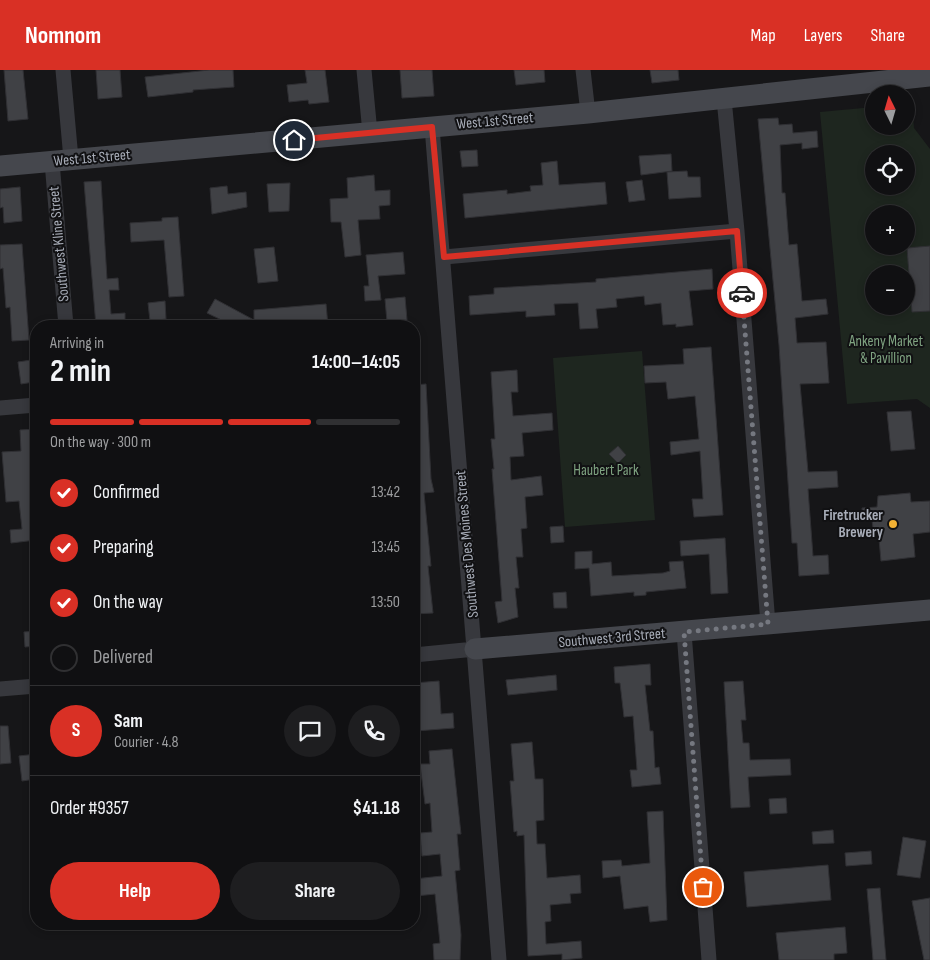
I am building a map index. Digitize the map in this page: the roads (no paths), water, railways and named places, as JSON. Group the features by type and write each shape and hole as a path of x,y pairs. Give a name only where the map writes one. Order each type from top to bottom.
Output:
{"main road":[{"name":"West 1st Street","path":"0,166 724,100 930,76"},
{"name":"Southwest 3rd Street","path":"475,649 930,610"}],"street":[{"name":"Southwest Kline Street","path":"63,70 62,160 66,320"},
{"path":"364,70 370,133"},
{"path":"583,70 588,113"},
{"path":"724,100 737,231 768,624"},
{"name":"Southwest Des Moines Street","path":"432,127 444,257 499,960"},
{"path":"444,257 737,231"},
{"path":"0,408 30,406"},
{"path":"684,632 709,960"},
{"name":"Southwest 3rd Street","path":"420,654 475,649"},
{"path":"0,689 30,686"}],"place":[{"name":"Firetrucker Brewery","path":"893,524"}],"park label":[{"name":"Ankeny Market & Pavillion","path":"886,350"},
{"name":"Haubert Park","path":"606,470"}]}
